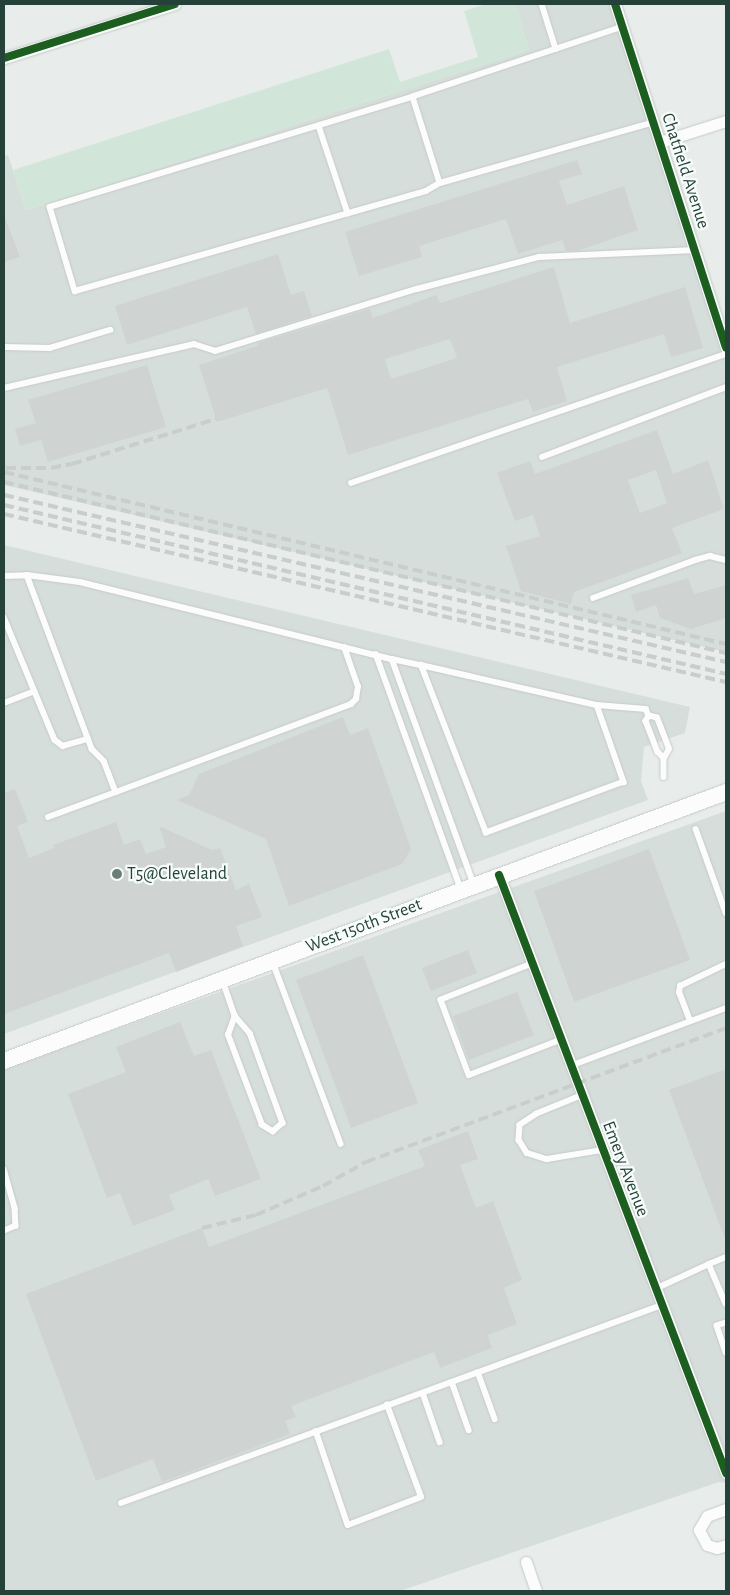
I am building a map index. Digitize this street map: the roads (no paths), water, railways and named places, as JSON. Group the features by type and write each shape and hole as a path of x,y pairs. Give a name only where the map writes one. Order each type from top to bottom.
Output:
{"main road":[{"name":"West 150th Street","path":"4,1061 468,886 726,792"}],"street":[{"path":"4,58 175,4"},
{"name":"Chatfield Avenue","path":"615,4 726,348"},
{"path":"660,142 726,121"},
{"name":"Emery Avenue","path":"499,875 581,1096 726,1473"},
{"path":"726,1509 707,1516 699,1530 707,1545 717,1548 726,1545"},
{"path":"526,1562 536,1591"}],"lane":[{"path":"542,4 556,49"},
{"path":"623,26 413,97 50,207 75,291 426,191 440,183 654,122"},
{"path":"413,97 440,183"},
{"path":"319,126 348,213"},
{"path":"4,388 194,344 216,351 417,289 539,257 695,250"},
{"path":"4,347 50,348 110,330"},
{"path":"351,483 726,354"},
{"path":"542,457 726,387"},
{"path":"593,598 695,560 710,556 726,560"},
{"path":"4,576 28,575 80,582 421,666 597,705 646,709 650,716 657,718 668,750 664,758 664,777"},
{"path":"28,575 92,749 104,761 116,792"},
{"path":"4,617 32,692 59,744 68,745 88,739"},
{"path":"48,817 351,704 356,699 358,687 344,646"},
{"path":"376,654 404,735 468,886"},
{"path":"392,659 468,886"},
{"path":"421,666 486,833 624,782 597,705"},
{"path":"4,703 32,692"},
{"path":"650,716 646,722 658,752 664,758"},
{"path":"404,735 417,730"},
{"path":"696,829 726,913"},
{"path":"272,960 341,1144"},
{"path":"532,964 441,1000 469,1075 560,1040"},
{"path":"690,1022 680,993 680,986 726,964"},
{"path":"222,979 235,1016 250,1033 283,1123 273,1132 268,1132 262,1125 228,1036 235,1016"},
{"path":"570,1066 726,1008"},
{"path":"581,1096 537,1114 520,1124 519,1140 527,1153 547,1159 602,1150"},
{"path":"4,1169 15,1208 16,1226 4,1231"},
{"path":"655,1289 726,1257"},
{"path":"709,1264 726,1304"},
{"path":"121,1503 662,1305"},
{"path":"726,1323 717,1326 726,1352"},
{"path":"478,1372 494,1419"},
{"path":"452,1382 469,1430"},
{"path":"423,1392 440,1442"},
{"path":"316,1431 348,1525 421,1498 386,1405"}],"railway":[{"path":"6,468 51,468 72,464 216,419"},
{"path":"4,472 726,644"},
{"path":"4,482 726,653"},
{"path":"4,495 726,662"},
{"path":"4,505 726,674"},
{"path":"4,514 726,682"},
{"path":"202,1228 256,1215 323,1186 366,1162 726,1028"}],"place":[{"name":"T5@Cleveland","path":"117,874"}]}
